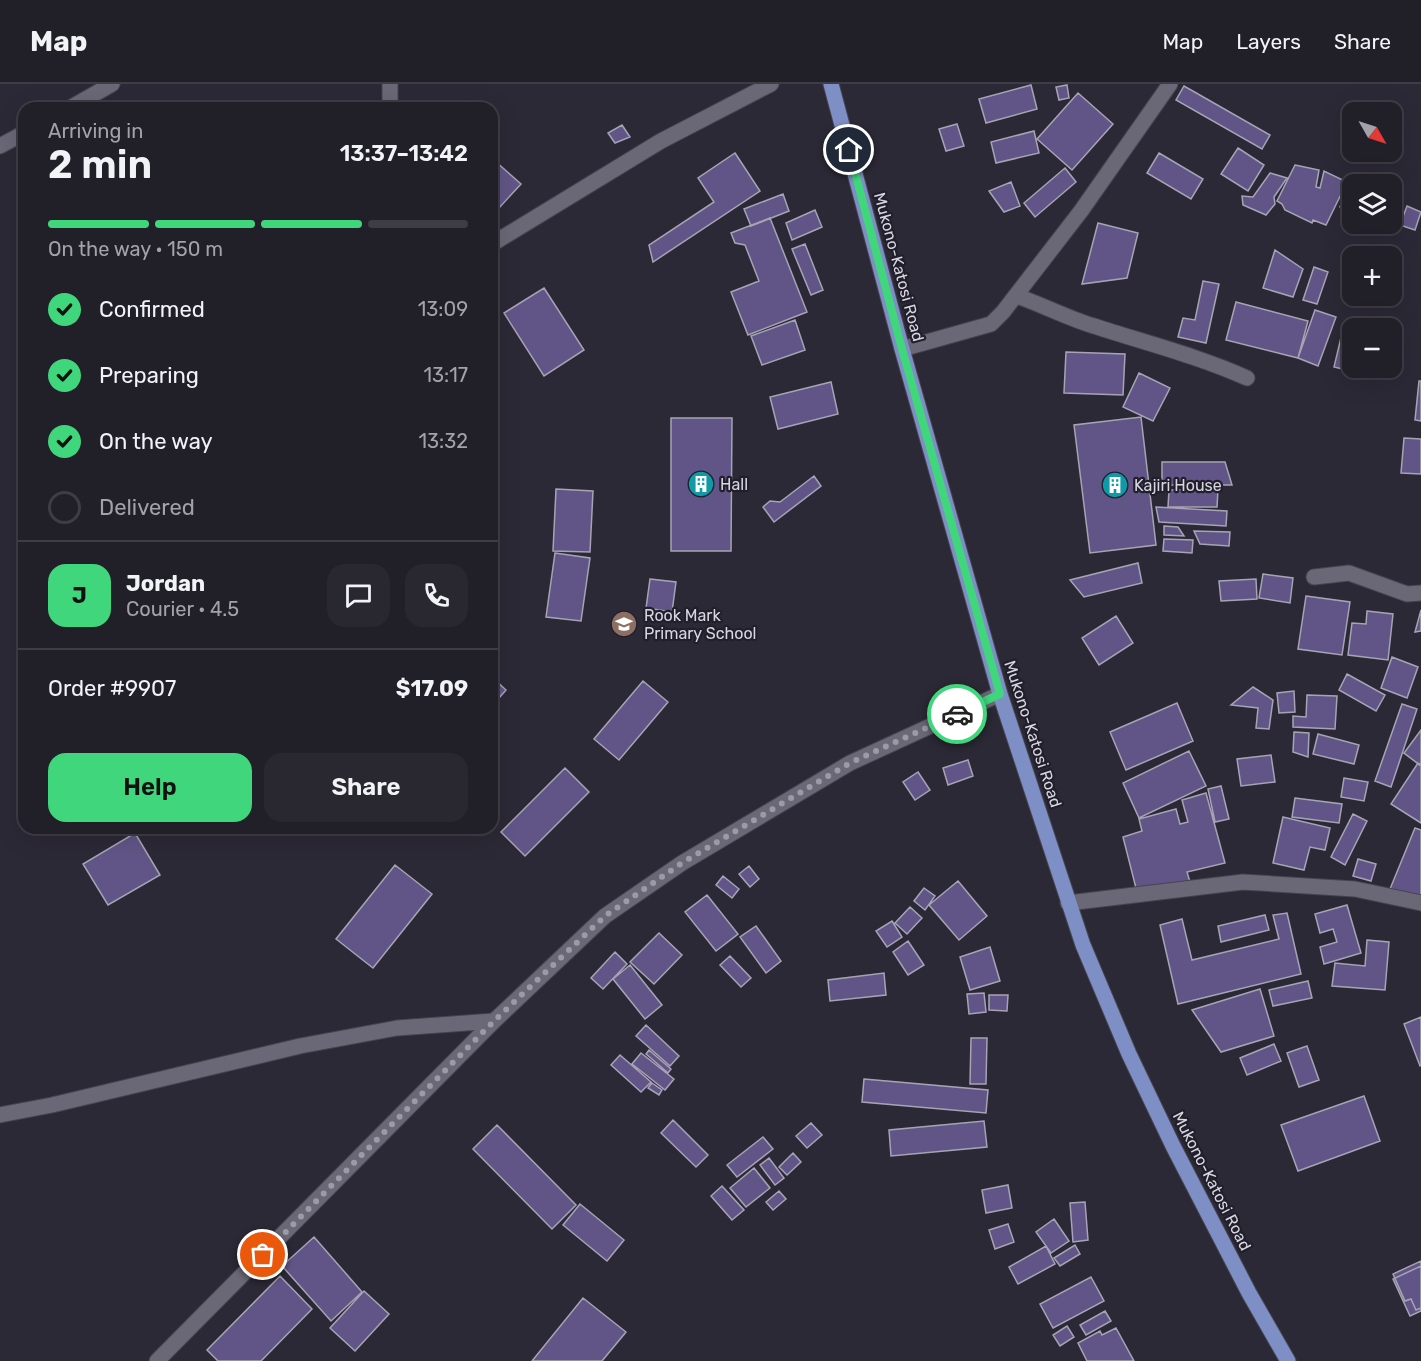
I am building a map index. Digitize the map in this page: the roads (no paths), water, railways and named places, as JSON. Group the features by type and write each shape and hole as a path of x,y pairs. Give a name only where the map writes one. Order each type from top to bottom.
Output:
{"main road":[{"name":"Mukono-Katosi Road","path":"831,84 902,349 1000,694 1083,945 1129,1054 1249,1293 1288,1361"}],"street":[{"path":"83,102 112,84"},
{"path":"390,84 390,102"},
{"path":"498,240 661,141 771,84"},
{"path":"902,349 991,324 1017,296 1081,211 1170,84"},
{"path":"0,146 18,136"},
{"path":"1017,296 1093,326 1213,362 1247,378"},
{"path":"1314,577 1349,573 1407,594 1421,593"},
{"path":"157,1361 494,1021 605,916 682,863 850,763 1000,694"},
{"path":"1068,903 1244,882 1355,889 1421,903"},
{"path":"0,1114 63,1102 300,1046 397,1028 494,1021"}],"place":[{"name":"Hall","path":"701,484"},
{"name":"Kajiri House","path":"1115,485"},
{"name":"Rook Mark Primary School","path":"624,624"}]}
